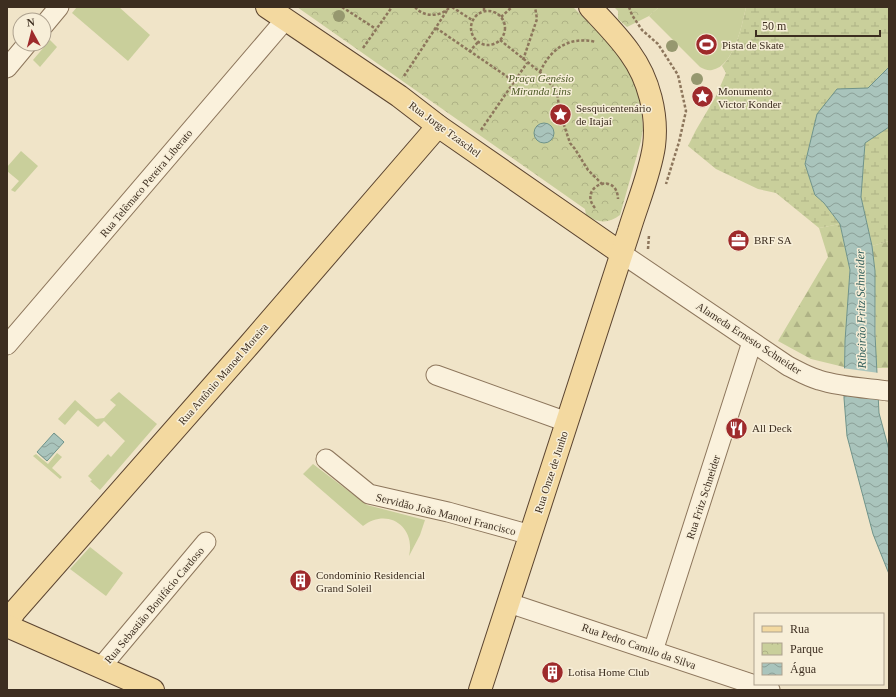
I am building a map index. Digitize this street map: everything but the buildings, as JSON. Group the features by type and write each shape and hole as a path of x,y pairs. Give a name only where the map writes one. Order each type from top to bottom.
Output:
{"main road":[{"name":"Rua Jorge Tzaschel","path":"267,7 399,96 438,126 621,253"},
{"name":"Rua Onze de Junho","path":"480,690 650,166 654,145 654,115 649,92 641,70 630,53 590,7"},
{"name":"Rua Antônio Manoel Moreira","path":"7,623 15,611 249,345 438,126"},
{"path":"7,626 153,690"}],"street":[{"path":"52,15 59,7"},
{"name":"Rua Telêmaco Pereira Liberato","path":"7,345 285,20"},
{"path":"7,68 21,52"},
{"name":"Alameda Ernesto Schneider","path":"621,253 788,366 803,374 839,385 888,391"},
{"name":"Rua Fritz Schneider","path":"653,651 752,342"},
{"path":"436,375 567,422"},
{"name":"Servidão João Manoel Francisco","path":"326,459 369,494 448,512 531,535"},
{"name":"Rua Sebastião Bonifácio Cardoso","path":"101,667 206,542"},
{"name":"Rua Pedro Camilo da Silva","path":"509,603 754,685"},
{"name":"Rua Pedro Camilo da Silva","path":"755,685 770,690"}],"path":[{"path":"342,7 376,29"},
{"path":"363,48 392,7"},
{"path":"415,7 425,14 433,15 441,14 450,8"},
{"path":"501,17 512,7"},
{"path":"523,60 536,19 535,7"},
{"path":"629,7 642,30 658,44 678,75 686,111 679,142 666,186"},
{"path":"450,8 472,20"},
{"path":"404,76 450,8"},
{"path":"484,11 493,12 501,17 504,21 505,31 500,40 495,44 483,45 471,34 470,29 472,20 479,13 484,11"},
{"path":"436,28 515,82"},
{"path":"500,40 549,81 557,93 560,113 570,142 576,149 588,170 602,184"},
{"path":"540,72 545,61 553,52 563,45 574,41 587,40 598,42"},
{"path":"469,52 478,42"},
{"path":"481,130 527,63"},
{"path":"595,208 591,201 592,192 598,185 610,184 618,194 618,199"},
{"path":"647,252 651,229"}],"green space":[{"path":"77,7 119,7 150,35 128,61 72,13"},
{"name":"Praça Genésio Miranda Lins","path":"297,7 573,7 597,31 604,31 625,59 640,93 643,128 641,141 620,215 607,221 599,221 590,218 586,215 585,209"},
{"path":"614,7 659,7 649,16 627,27 618,19 618,11"},
{"name":"Pista de Skate","path":"659,7 746,7 736,44 726,61 720,67 706,70 700,67 649,16"},
{"path":"746,7 889,7 889,67 868,88 817,114 805,164 815,195 824,203 840,224 819,228 776,193 758,189 716,169 688,146 716,96 726,73 722,66 735,46"},
{"path":"52,42 57,47 40,67 33,60 40,52 52,52"},
{"path":"889,127 889,241 872,246 861,197 865,143"},
{"path":"21,151 38,166 15,192 11,190 19,181 7,171 7,167"},
{"path":"840,224 850,270 844,367 811,359 778,341 828,257 819,228"},
{"path":"889,241 889,368 876,368 875,271 872,246"},
{"path":"119,392 157,424 100,490 90,481 92,480 88,476 108,454 111,457 125,441 104,421 98,427 78,410 65,425 58,419 75,400 96,419 104,418 116,405 110,400"},
{"path":"57,453 62,457 52,468 62,477 60,479 33,456 36,454 48,464"},
{"path":"313,464 367,505 425,520 420,535 409,556 410,546 408,536 398,523 390,519 382,519 372,521 363,526 303,474"},
{"path":"90,547 123,573 106,596 70,569"}],"water":[{"name":"Ribeirão Fritz Schneider","path":"889,67 889,127 865,143 861,197 872,246 875,271 875,334 879,413 889,450 889,574 873,534 847,436 844,398 845,341 850,270 840,224 824,203 815,195 805,164 817,114 837,89 868,88"},
{"path":"544,123 551,126 554,133 551,140 544,143 537,140 534,133 537,126"},
{"path":"54,433 64,442 47,461 37,452"}],"pier":[{"path":"842,368 879,373 880,399 842,394"}],"place":[{"name":"Pista de Skate","path":"706,45"},
{"name":"Monumento Victor Konder","path":"703,97"},
{"name":"Sesquicentenário de Itajaí","path":"560,114"},
{"name":"BRF SA","path":"738,240"},
{"name":"All Deck","path":"736,428"},
{"name":"Condomínio Residencial Grand Soleil","path":"301,581"},
{"name":"Lotisa Home Club","path":"552,672"}]}
